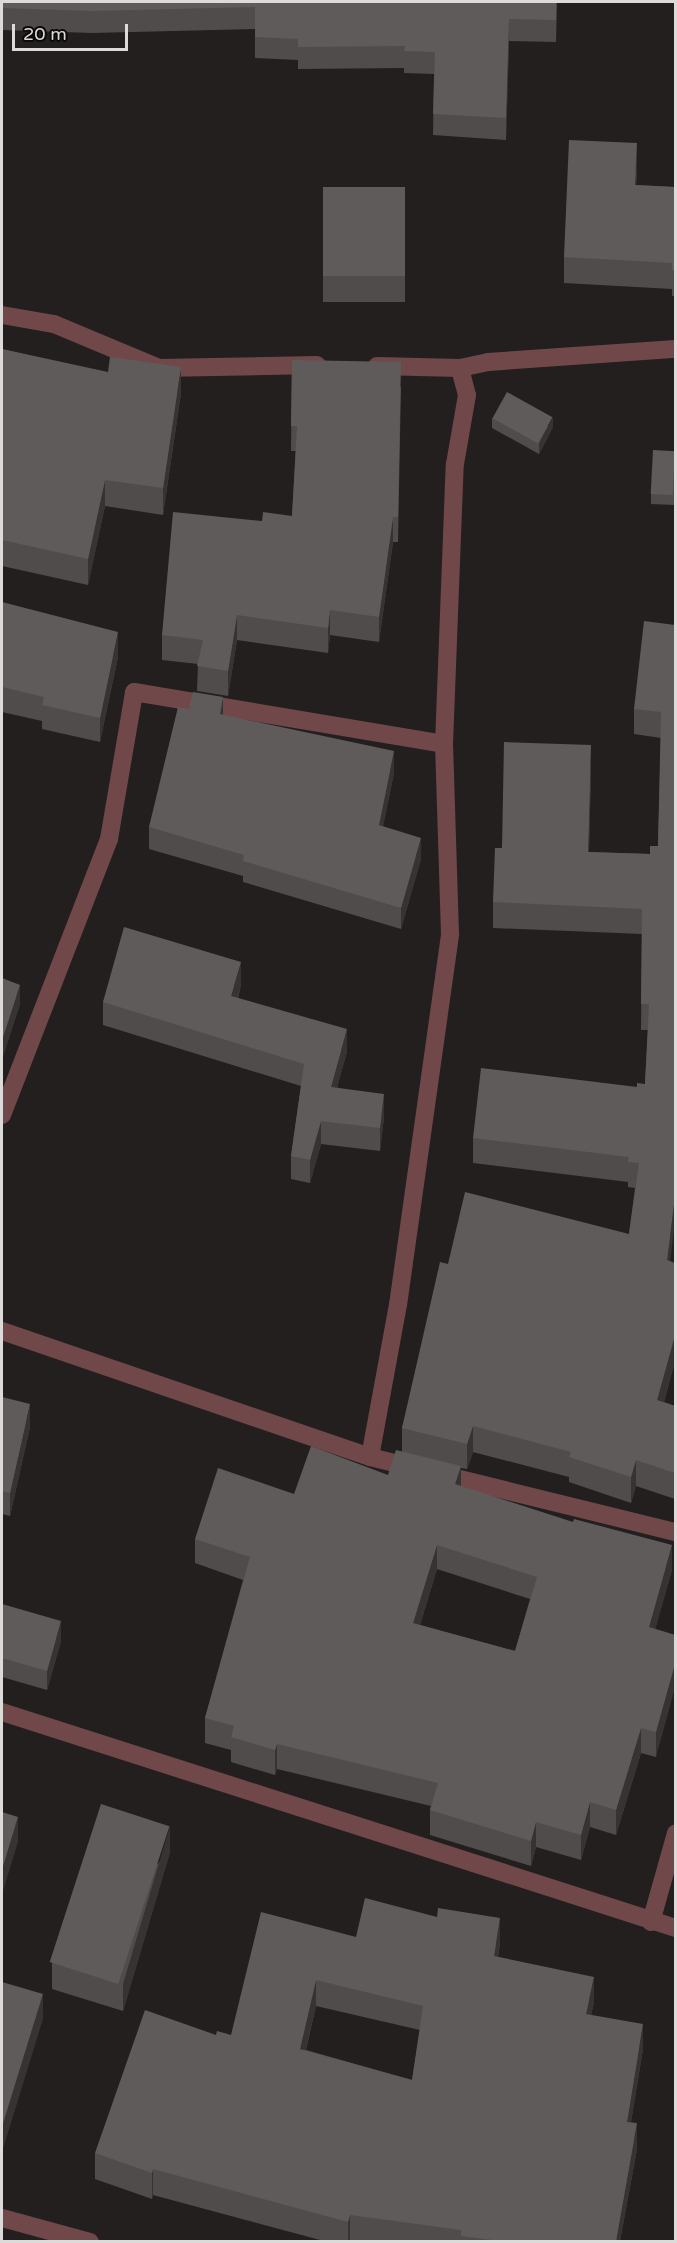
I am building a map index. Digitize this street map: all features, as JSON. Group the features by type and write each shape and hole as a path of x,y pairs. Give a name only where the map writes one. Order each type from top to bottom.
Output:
{"street":[{"path":"2,315 54,324 159,368 340,365"},
{"path":"364,366 460,368 488,362 675,349"},
{"path":"370,1457 398,1305 450,934 444,744 455,464 467,395 460,368"},
{"path":"2,1115 109,839 134,692 444,744"},
{"path":"2,1331 370,1457 675,1532"},
{"path":"2,1712 675,1929"},
{"path":"651,1922 675,1833"},
{"path":"2,2218 90,2241"}],"building":[{"path":"2,2 556,2 556,20 509,19 506,118 433,114 435,52 404,51 405,46 298,47 298,39 255,37 255,7 92,11 2,8"},
{"path":"569,140 637,143 635,185 675,187 675,270 672,270 672,263 564,257"},
{"path":"323,187 405,187 405,276 323,276"},
{"path":"2,349 108,372 110,357 181,367 163,488 105,480 88,559 2,540"},
{"path":"292,360 401,362 398,517 393,517 379,617 330,610 328,628 237,615 228,671 197,666 203,640 162,635 173,512 262,521 263,512 292,516 297,426 291,426"},
{"path":"507,392 552,417 538,443 492,418"},
{"path":"653,450 675,451 673,495 651,494"},
{"path":"2,602 118,632 100,718 42,705 44,697 2,687"},
{"path":"644,621 675,625 675,1197 667,1260 675,1263 675,1335 657,1400 675,1406 675,1473 636,1460 631,1477 569,1457 571,1452 473,1426 467,1444 402,1428 440,1262 448,1264 465,1192 629,1234 639,1163 628,1162 629,1157 473,1138 481,1068 637,1087 637,1083 645,1084 649,1004 641,1004 642,909 493,902 495,848 502,848 504,742 591,745 588,852 650,854 650,846 658,846 661,712 634,709"},
{"path":"193,692 223,697 220,714 394,751 379,825 421,838 401,908 243,861 244,855 149,827 178,707 189,709"},
{"path":"124,927 241,962 231,996 347,1029 331,1087 384,1094 380,1128 321,1121 310,1160 291,1156 304,1064 103,1002"},
{"path":"2,978 20,985 3,1037 2,1036"},
{"path":"2,1397 30,1404 10,1493 2,1491"},
{"path":"311,1446 388,1475 396,1450 461,1466 455,1484 573,1522 574,1519 672,1545 649,1627 675,1635 675,1664 656,1732 641,1728 616,1810 590,1802 581,1835 536,1822 531,1841 430,1810 438,1783 277,1744 275,1750 231,1737 234,1726 205,1718 250,1557 195,1539 218,1468 294,1494","holes":["437,1545 537,1577 515,1651 413,1623"]},
{"path":"2,1604 61,1621 47,1671 2,1658"},
{"path":"101,1804 169,1826 118,1984 50,1962"},
{"path":"2,1812 18,1817 2,1870"},
{"path":"365,1898 437,1917 438,1908 500,1918 494,1956 594,1977 586,2014 643,2024 627,2122 637,2123 616,2241 500,2241 461,2236 461,2230 350,2215 348,2222 153,2169 152,2173 95,2153 145,2010 216,2035 217,2031 231,2035 261,1912 356,1937","holes":["316,1980 423,2006 412,2080 300,2049"]},
{"path":"2,1982 43,1994 2,2127"}]}
